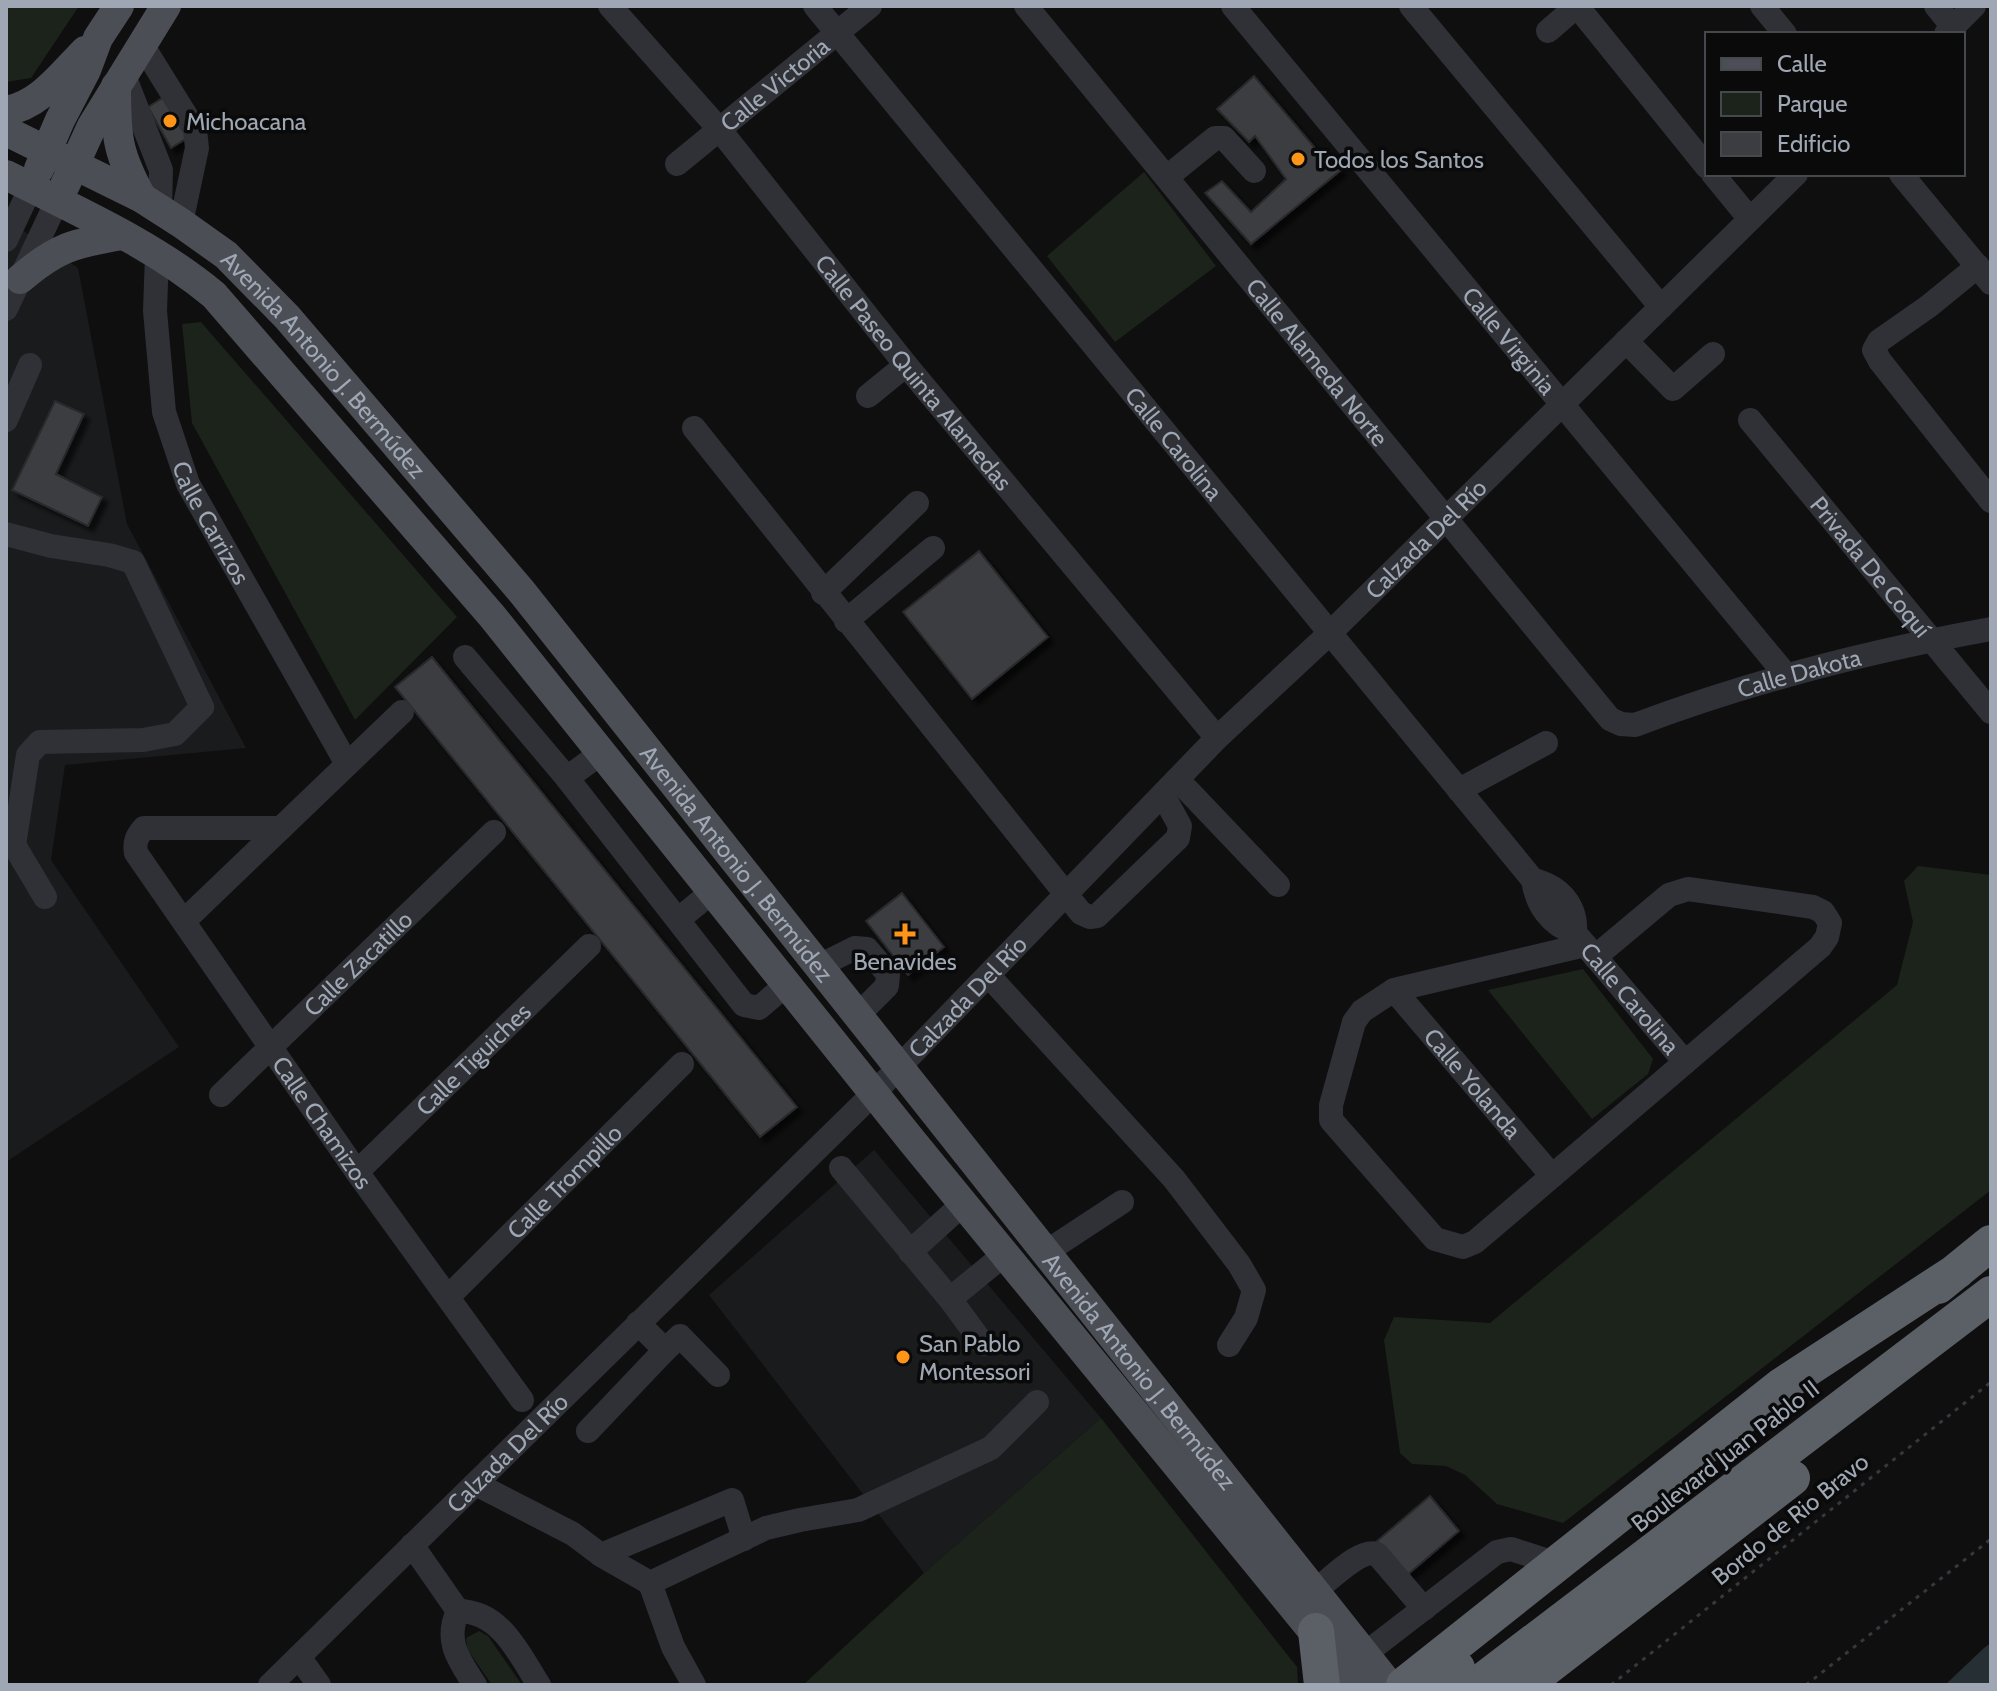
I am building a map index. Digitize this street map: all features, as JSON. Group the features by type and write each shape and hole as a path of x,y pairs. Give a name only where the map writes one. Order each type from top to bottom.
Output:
{"highway":[{"name":"Boulevard Juan Pablo II","path":"1455,1674 1991,1243"},
{"path":"1404,1685 1455,1674 1557,1564 1781,1386 1957,1271"},
{"name":"Boulevard Juan Pablo II","path":"1455,1674 1836,1413 1991,1296"},
{"path":"1524,1685 1920,1375 1991,1296"},
{"path":"1316,1631 1322,1685"}],"main road":[{"path":"6,111 18,109 44,93 98,38 119,6"},
{"path":"31,188 73,166 119,79 166,6"},
{"path":"31,188 98,38"},
{"path":"119,79 116,133 119,148 161,210"},
{"name":"Avenida Antonio J. Bermúdez","path":"6,131 161,210 226,255 287,317 522,592 1389,1685"},
{"name":"Avenida Antonio J. Bermúdez","path":"31,188 157,255 214,295 492,616 874,1093 1357,1685"},
{"path":"20,279 43,259 63,248 83,241 122,235"}],"street":[{"name":"Calle Paseo Quinta Alamedas","path":"610,6 720,130 906,365 1217,738"},
{"name":"Calle Carolina","path":"815,6 1533,880 1552,887 1567,901 1585,945 1685,1062"},
{"name":"Calle Victoria","path":"677,164 870,6"},
{"name":"Calle Alameda Norte","path":"1026,6 1610,719"},
{"name":"Calle Virginia","path":"1233,6 1786,675"},
{"path":"1411,6 1661,307"},
{"path":"1548,31 1577,6 1705,165"},
{"path":"1762,6 1783,32"},
{"path":"1936,6 1950,31 1974,6"},
{"path":"141,43 195,130 197,148 161,210"},
{"path":"1167,177 1215,138 1224,138 1254,171"},
{"path":"1715,176 1749,218"},
{"name":"Calzada Del Río","path":"277,1682 412,1545 874,1093 1217,738 1330,633 1794,176"},
{"path":"1903,176 1984,274 1929,306 1874,345 1878,358 1991,501"},
{"path":"6,240 31,188"},
{"path":"6,309 20,279 31,188"},
{"name":"Calle Carrizos","path":"157,255 156,320 164,412 188,484 347,764"},
{"path":"1626,341 1673,389 1713,354"},
{"path":"6,420 30,365"},
{"path":"868,396 906,365"},
{"name":"Privada De Coquí","path":"1750,420 1991,712"},
{"path":"694,428 1081,913 1097,916 1178,838 1180,826 1170,788"},
{"path":"823,593 917,503"},
{"path":"9,542 109,555 133,562 202,707 175,734 143,740 40,742 28,755 14,845 45,897"},
{"path":"846,621 933,548"},
{"name":"Calle Dakota","path":"1610,719 1635,725 1786,675 1991,629"},
{"path":"465,657 567,778 744,1005 759,1008 787,984"},
{"path":"185,920 402,712"},
{"path":"1459,790 1546,743"},
{"path":"567,778 601,753"},
{"path":"1170,788 1278,885"},
{"name":"Calle Chamizos","path":"281,828 144,828 136,839 136,853 357,1172 522,1400"},
{"name":"Calle Zacatillo","path":"221,1095 494,832"},
{"path":"1688,889 1813,907 1823,912 1830,923 1824,943 1475,1242 1463,1247 1442,1242 1427,1230 1333,1125 1331,1105 1354,1022 1362,1011 1394,990 1585,945 1669,895 1688,889"},
{"path":"679,919 713,891"},
{"name":"Calle Tiguiches","path":"357,1172 589,946"},
{"path":"819,966 855,948 867,949 888,974 887,986 858,1015"},
{"path":"989,976 1174,1179 1239,1264 1254,1290 1246,1318 1229,1345"},
{"name":"Calle Yolanda","path":"1394,990 1552,1176"},
{"name":"Calle Trompillo","path":"448,1297 682,1064"},
{"path":"841,1168 950,1299 983,1344"},
{"path":"1046,1252 1122,1202"},
{"path":"910,1252 964,1203"},
{"path":"950,1299 1005,1254"},
{"path":"638,1323 665,1350"},
{"path":"588,1431 680,1336 718,1375"},
{"path":"650,1583 766,1528 858,1510 991,1448 1037,1402"},
{"path":"476,1484 573,1534 601,1555 650,1583 673,1647 694,1685"},
{"path":"601,1555 732,1500 744,1539"},
{"path":"412,1545 458,1611 477,1613 494,1622 539,1685"},
{"path":"1366,1653 1504,1549 1557,1564"},
{"path":"1316,1590 1362,1554 1372,1552 1424,1609"},
{"path":"458,1611 451,1633 452,1645 475,1685"},
{"path":"299,1657 319,1685"}],"path":[{"name":"Bordo de Rio Bravo","path":"1611,1685 1991,1382"},
{"path":"1806,1685 1991,1539"}],"shaded area":[{"path":"6,219 78,268 127,524 246,748 65,765 51,860 179,1047 6,1162"},
{"name":"San Pablo Montessori","path":"874,1150 1101,1418 924,1573 709,1295"},
{"path":"1991,1643 1991,1685 1945,1685 1984,1648"}],"green space":[{"path":"6,6 79,6 31,78 6,82"},
{"path":"1144,172 1216,266 1115,342 1047,256"},
{"path":"201,322 457,617 355,720 192,423 182,324"},
{"path":"1918,866 1991,875 1991,1190 1563,1523 1497,1504 1465,1475 1446,1466 1412,1464 1400,1453 1384,1340 1394,1317 1490,1323 1897,985 1913,922 1904,881"},
{"path":"1583,969 1653,1059 1648,1074 1592,1119 1488,990"},
{"path":"1101,1418 1297,1667 1298,1685 803,1685 924,1573"},
{"path":"479,1631 488,1636 522,1685 492,1685 467,1649 466,1638"}],"building":[{"name":"Todos los Santos","path":"1254,76 1326,161 1330,157 1341,170 1251,244 1205,193 1222,181 1251,212 1286,179 1255,136 1249,142 1217,109"},
{"name":"Michoacana","path":"169,94 192,135 171,148 148,107"},
{"path":"55,401 84,414 56,474 102,497 88,526 12,490"},
{"path":"979,551 1048,637 972,699 903,612"},
{"path":"432,657 797,1107 760,1137 395,687"},
{"name":"Benavides","path":"902,893 944,947 908,975 866,921"},
{"path":"1430,1496 1459,1531 1406,1576 1377,1541"}],"place":[{"name":"Michoacana","path":"170,121"},
{"name":"Todos los Santos","path":"1298,159"},
{"name":"Benavides","path":"905,934"},
{"name":"San Pablo Montessori","path":"903,1357"}]}
